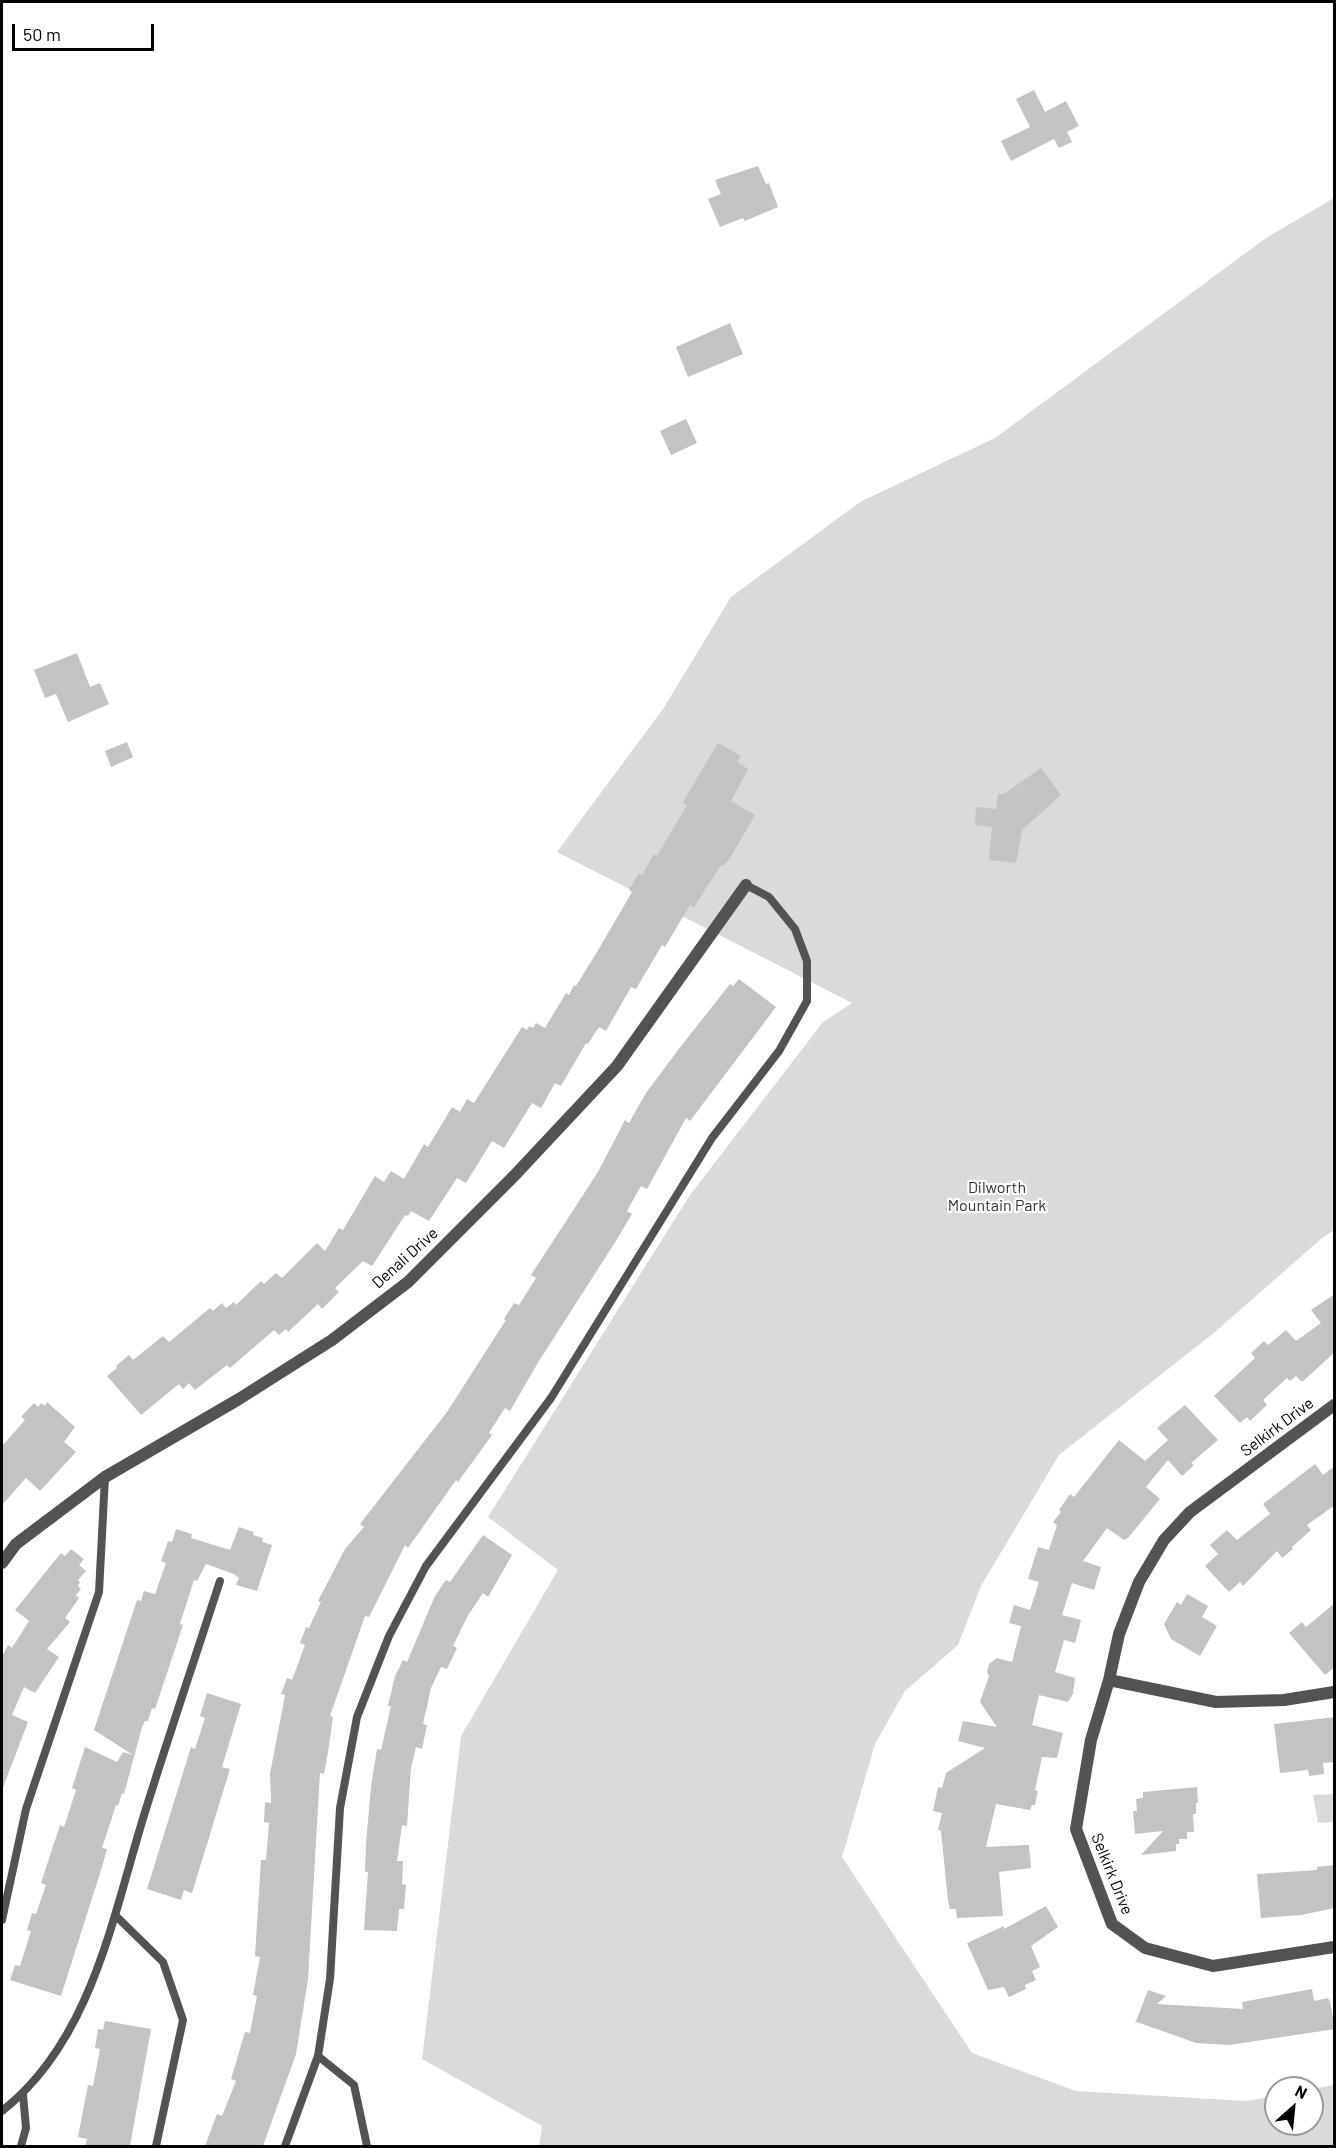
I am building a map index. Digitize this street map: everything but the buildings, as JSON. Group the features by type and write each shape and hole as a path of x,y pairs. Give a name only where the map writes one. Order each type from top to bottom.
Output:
{"street":[{"name":"Denali Drive","path":"2,1563 16,1545 105,1477 239,1399 304,1358 408,1282 514,1176 617,1066 746,885"},
{"name":"Selkirk Drive","path":"1335,1405 1190,1512 1164,1540 1139,1582 1119,1634 1109,1680 1091,1740 1076,1829 1112,1924 1145,1948 1213,1966 1335,1947"},
{"path":"1109,1680 1216,1702 1284,1700 1335,1692"}],"lane":[{"path":"285,2146 318,2056 330,1978 340,1808 357,1717 389,1636 426,1566 551,1398 712,1138 779,1051 807,1001 807,961 795,929 769,897 746,885"},
{"path":"2,1920 26,1809 99,1592 105,1477"},
{"path":"2,2111 23,2094 73,2027 115,1915 145,1812 220,1581"},
{"path":"115,1915 163,1962 183,2020 156,2146"},
{"path":"318,2056 354,2085 368,2146"},
{"path":"21,2146 26,2128 23,2094"}],"green space":[{"name":"Dilworth Mountain Park","path":"1334,198 1334,1230 1215,1332 1059,1455 981,1586 958,1645 905,1691 875,1744 842,1857 972,2053 1076,2091 1246,2101 1264,2098 1264,2136 1324,2136 1324,2087 1334,2085 1334,2146 539,2146 542,2126 422,2059 461,1736 558,1570 488,1517 690,1195 823,1022 852,1003 557,852 663,709 731,597 860,502 995,438 1266,238"},
{"path":"1334,1794 1334,1822 1318,1823 1313,1795"}]}
